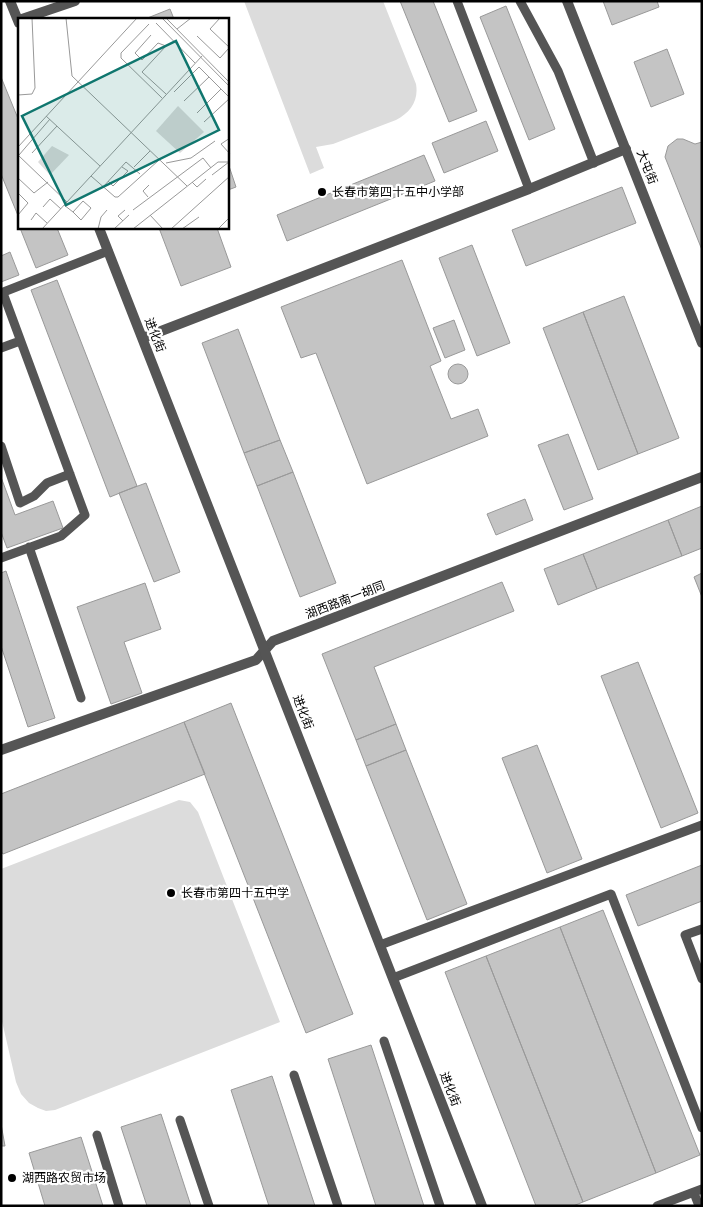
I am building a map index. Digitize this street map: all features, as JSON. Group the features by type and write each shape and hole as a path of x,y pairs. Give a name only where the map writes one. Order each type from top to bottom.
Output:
{"street":[{"path":"10,1 18,19"},
{"path":"27,18 75,1"},
{"name":"大屯街","path":"567,1 702,343"},
{"path":"143,338 626,150"},
{"name":"进化街","path":"99,229 482,1206"},
{"name":"湖西路南一胡同","path":"1,750 256,660 273,641 702,477"}],"lane":[{"path":"457,1 529,189"},
{"path":"520,1 558,71 594,163"},
{"path":"1,558 61,536 85,515 2,293 108,251"},
{"path":"1,348 20,341"},
{"path":"1,446 20,503 34,496 47,483 70,474"},
{"path":"29,547 82,698"},
{"path":"380,945 702,825"},
{"path":"393,978 611,894 702,1128"},
{"path":"702,929 685,935 702,979"},
{"path":"384,1041 440,1206"},
{"path":"294,1074 338,1206"},
{"path":"180,1120 209,1206"},
{"path":"97,1135 119,1206"},
{"path":"657,1206 698,1191 699,1206"}],"shaded area":[{"path":"244,1 383,1 416,84 416,96 412,106 396,120 333,144 316,147 324,168 310,174"},
{"path":"179,800 190,802 198,812 280,1022 55,1110 46,1111 38,1108 29,1103 21,1094 16,1082 1,1017 1,869"}],"building":[{"path":"400,1 433,1 477,111 449,122"},
{"path":"603,1 657,1 659,7 612,25"},
{"path":"506,6 555,129 529,140 480,17"},
{"path":"170,9 174,18 148,18"},
{"path":"667,49 684,94 651,107 634,62"},
{"path":"1,77 18,119 18,216 1,174"},
{"path":"486,121 498,151 444,173 432,143"},
{"path":"677,139 683,139 695,144 702,142 702,250 665,157 668,146"},
{"path":"424,155 435,181 287,241 277,215"},
{"path":"229,166 236,187 229,190"},
{"path":"622,187 636,223 526,266 512,230"},
{"path":"20,229 57,229 68,255 36,268"},
{"path":"159,229 217,229 231,267 181,286"},
{"path":"472,245 510,343 477,356 439,258"},
{"path":"10,252 19,275 1,282 1,256"},
{"path":"402,260 441,361 430,366 451,419 478,409 488,436 367,484 316,353 301,358 281,307"},
{"path":"57,280 137,486 110,497 31,290"},
{"path":"624,296 679,438 638,454 583,312"},
{"path":"583,312 638,454 598,470 543,328"},
{"path":"454,320 465,350 445,358 433,328"},
{"path":"238,329 280,440 244,453 202,343"},
{"path":"458,364 465,367 468,374 465,381 458,384 451,381 448,374 451,367"},
{"path":"568,434 593,499 564,510 538,445"},
{"path":"280,440 293,472 257,486 244,453"},
{"path":"293,472 336,583 300,597 257,486"},
{"path":"1,477 15,515 53,501 63,528 7,548 1,532"},
{"path":"146,483 180,572 154,582 119,493"},
{"path":"525,499 533,520 496,535 487,514"},
{"path":"702,506 702,548 682,556 668,520"},
{"path":"668,520 682,556 597,589 583,554"},
{"path":"583,554 597,589 558,605 544,569"},
{"path":"6,571 55,718 28,727 1,646 1,573"},
{"path":"702,573 702,597 694,577"},
{"path":"502,582 514,611 374,667 396,724 356,740 322,654"},
{"path":"145,583 161,629 124,642 142,693 111,704 77,607"},
{"path":"638,662 698,813 661,828 601,676"},
{"path":"231,703 353,1014 306,1033 184,722"},
{"path":"184,722 205,774 3,854 1,851 1,794"},
{"path":"396,724 406,750 366,766 356,740"},
{"path":"537,745 582,859 547,873 502,758"},
{"path":"406,750 467,904 427,920 366,766"},
{"path":"702,865 702,901 638,926 626,895"},
{"path":"603,910 700,1155 656,1173 560,927"},
{"path":"560,927 656,1173 583,1202 486,956"},
{"path":"486,956 583,1202 573,1206 536,1206 445,972"},
{"path":"371,1045 424,1206 376,1206 328,1059"},
{"path":"272,1076 315,1206 269,1206 231,1090"},
{"path":"161,1114 191,1206 147,1206 121,1127"},
{"path":"1,1124 5,1146 1,1146"},
{"path":"81,1137 103,1206 45,1206 29,1153"}],"place":[{"name":"长春市第四十五中小学部","path":"322,192"},
{"name":"长春市第四十五中学","path":"171,893"},
{"name":"湖西路农贸市场","path":"12,1178"}]}
